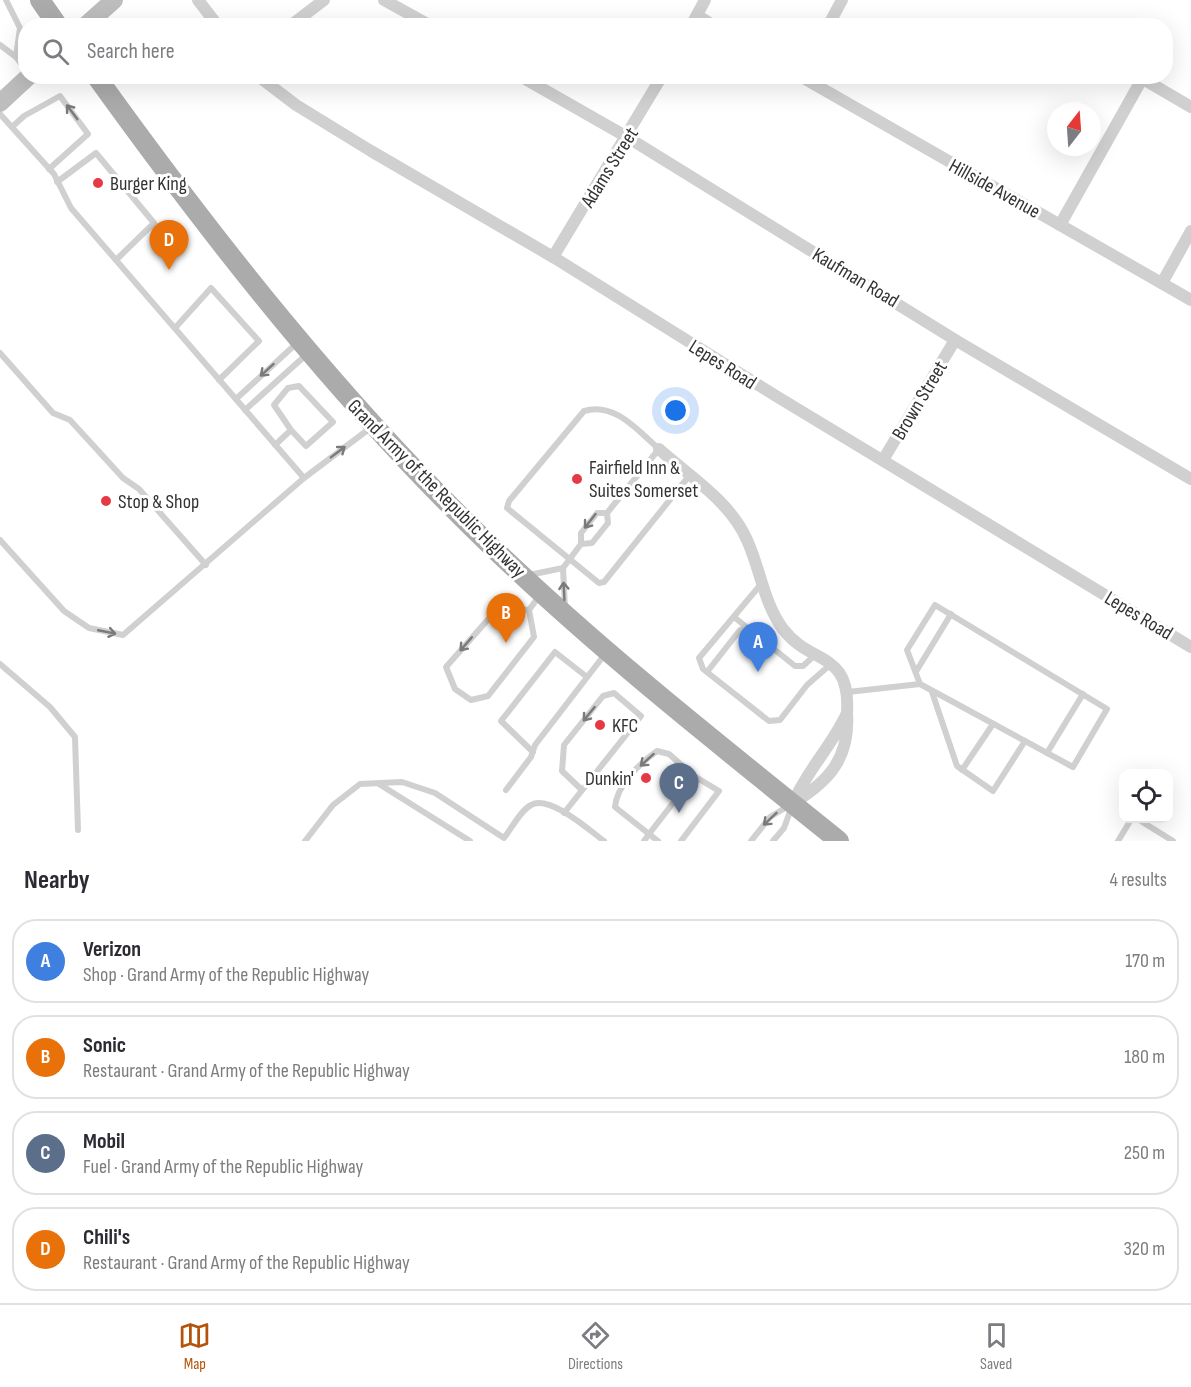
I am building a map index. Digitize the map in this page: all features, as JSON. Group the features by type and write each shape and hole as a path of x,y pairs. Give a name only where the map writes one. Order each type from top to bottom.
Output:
{"main road":[{"path":"43,2 53,18"},
{"name":"Grand Army of the Republic Highway","path":"102,84 203,223 304,348 373,426 565,615 839,841"}],"street":[{"path":"198,0 212,18"},
{"path":"300,18 324,0"},
{"path":"384,0 417,18"},
{"path":"695,18 705,0"},
{"path":"832,18 842,0"},
{"path":"94,18 112,1"},
{"path":"1,103 21,84"},
{"name":"Lepes Road","path":"268,84 296,105 362,146 553,257 697,348 1191,647"},
{"name":"Kaufman Road","path":"534,84 628,137 955,340 1191,479"},
{"name":"Adams Street","path":"553,257 628,137 658,84"},
{"name":"Hillside Avenue","path":"812,84 1191,300"},
{"path":"1060,225 1137,84"},
{"path":"1151,84 1191,106"},
{"path":"1162,283 1191,231"},
{"name":"Brown Street","path":"883,460 955,340"},
{"path":"659,449 722,504 738,522 776,616 784,630 831,664 843,677 848,692 847,713 837,735 803,779 793,803"}],"lane":[{"path":"6,0 18,24"},
{"path":"16,57 18,42"},
{"path":"0,45 18,59"},
{"path":"12,127 24,116 60,96 88,134 49,169"},
{"path":"1,103 12,127 49,169 65,201 304,478"},
{"path":"57,182 96,153 154,223 116,260"},
{"path":"175,328 212,288 259,341 219,380"},
{"path":"236,399 304,348"},
{"path":"245,410 304,348"},
{"path":"0,353 53,413 70,420 123,478 139,489 206,565"},
{"path":"299,386 333,422 306,446 291,430 274,405 288,388 299,386"},
{"path":"581,544 592,543 608,523 607,513 659,449 619,415 605,408 584,411 509,501 507,508 602,584 689,476"},
{"path":"0,540 63,611 89,628 123,635 149,616 304,478 373,426"},
{"path":"275,445 291,430"},
{"path":"565,615 563,568 581,544 581,533 597,513 607,513"},
{"path":"523,576 563,568"},
{"path":"763,583 699,657 707,672 769,721 780,720 807,685 831,664"},
{"path":"529,610 499,608 446,667 454,689 471,700 488,696 534,637 529,610 542,593"},
{"path":"848,692 920,684 1073,767 1107,708 935,605 907,650 917,670 920,684"},
{"path":"917,670 951,614"},
{"path":"735,617 795,666 803,666 816,654"},
{"path":"707,672 740,630 748,628"},
{"path":"506,790 533,752 535,745 608,651"},
{"path":"533,752 501,720 555,652 587,677"},
{"path":"0,664 50,707 75,737 78,830"},
{"path":"932,691 957,766 993,791 1025,741"},
{"path":"564,813 641,717 614,693 603,696 564,745 562,771 582,790"},
{"path":"1047,753 1083,694"},
{"path":"962,770 993,724"},
{"path":"658,841 615,807 616,795 644,760 657,751 669,754 694,776 719,791 681,841"},
{"path":"644,841 694,776"},
{"path":"305,841 333,805 360,784 402,782 435,793 504,839 529,806 538,801 553,805 604,841"},
{"path":"378,783 470,841"},
{"path":"751,841 770,817 793,803"},
{"path":"773,841 783,828 793,803"},
{"path":"1118,841 1131,823"},
{"path":"1141,823 1173,841"}],"place":[{"name":"Burger King","path":"98,183"},
{"name":"Chili's","path":"169,270"},
{"name":"Fairfield Inn & Suites Somerset","path":"577,479"},
{"name":"Stop & Shop","path":"106,501"},
{"name":"Sonic","path":"506,643"},
{"name":"Verizon","path":"758,672"},
{"name":"KFC","path":"600,725"},
{"name":"Dunkin'","path":"646,778"},
{"name":"Mobil","path":"679,813"}]}
